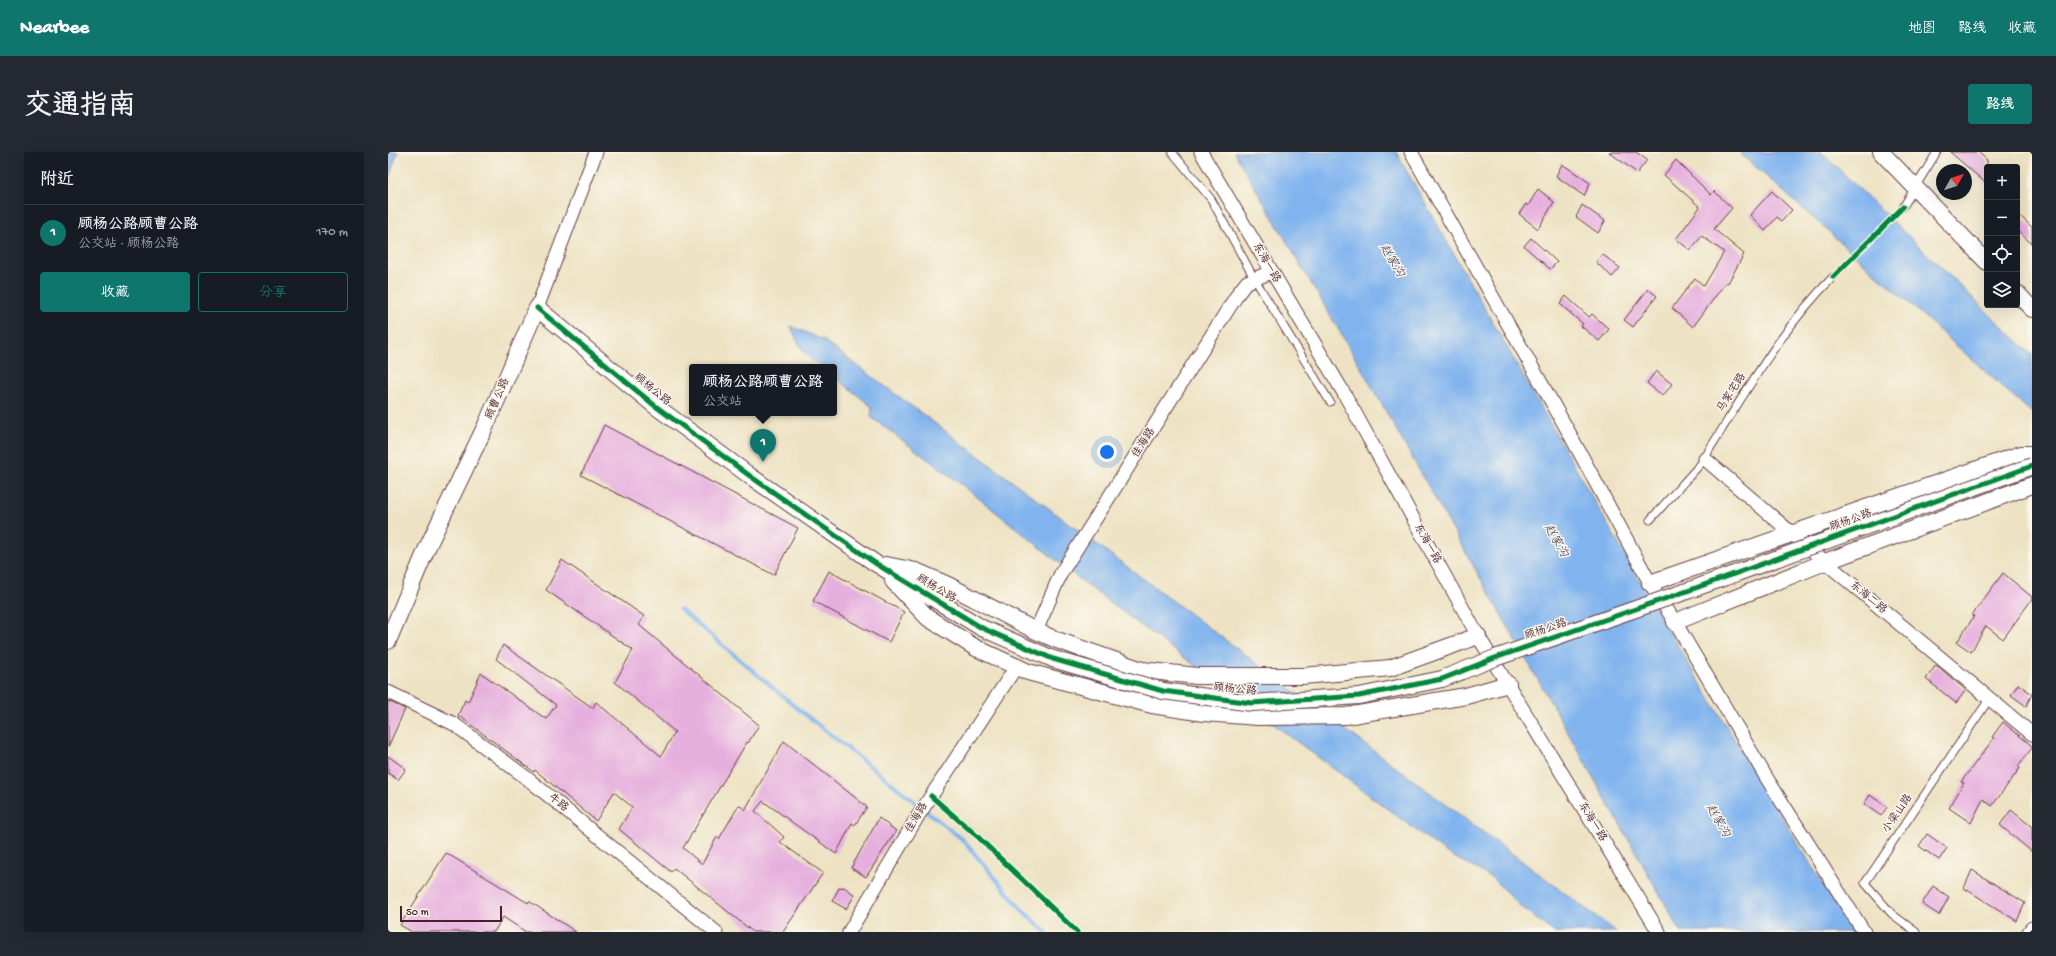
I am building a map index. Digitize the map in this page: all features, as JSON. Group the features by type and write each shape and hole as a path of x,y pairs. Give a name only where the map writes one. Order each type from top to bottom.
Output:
{"street":[{"name":"顾曹公路","path":"388,641 427,548 486,425 537,308 596,152"},
{"name":"东海一路","path":"1201,152 1345,395 1478,636 1659,932"},
{"path":"1411,152 1567,429 1650,583 1675,622 1766,777 1864,932"},
{"path":"1881,152 1984,259"},
{"name":"佳海路","path":"1036,631 1061,573 1239,292 1247,282 1271,272"},
{"path":"2020,296 2032,309"},
{"name":"顾杨公路","path":"537,308 654,405 750,476 875,563 982,628 1053,659 1163,692 1252,703 1359,696 1442,679 1495,658 1690,590 2032,466"},
{"path":"1650,583 2021,454 2032,454"},
{"name":"东海二路","path":"1705,459 1825,562 2032,734"},
{"path":"1675,622 1825,562 2032,485"},
{"path":"875,563 916,572 1036,631 1142,670 1197,676 1303,676 1390,668 1478,636"},
{"path":"875,563 928,618 976,648 1028,672 1152,705 1204,713 1258,718 1346,716 1466,696 1508,684"},
{"name":"佳海路","path":"849,932 918,816 1016,666"},
{"name":"牛路","path":"388,692 454,724 528,779 716,932"},
{"path":"2029,932 2032,928"}],"lane":[{"path":"1172,152 1211,199 1254,278 1330,402"},
{"path":"1903,207 1937,152"},
{"name":"马家宅路","path":"1650,520 1705,459 1708,450 1782,337 1808,302 1833,277"},
{"name":"小梁山路","path":"1916,932 1892,914 1865,883 1990,698"}],"water":[{"path":"388,152 398,152 388,180"},
{"name":"赵家沟","path":"1234,152 1396,152 1660,617 1852,932 1681,932 1360,366"},
{"path":"1739,152 1821,152 2032,355 2032,413"},
{"path":"791,326 823,340 1617,932 1553,932 1520,906 1491,877 1448,854 1092,589 961,484 871,417 872,407 837,378 837,364 818,364 806,354"}],"building":[{"path":"1609,152 1636,152 1647,160 1637,173"},
{"path":"1950,152 1978,152 1987,160 1987,164 1984,164 1984,181 1972,171 1972,164 1964,164"},
{"path":"1676,160 1711,195 1714,191 1732,208 1714,229 1744,254 1728,283 1726,282 1693,327 1672,308 1695,278 1704,286 1724,252 1702,236 1690,250 1676,239 1700,207 1664,175"},
{"path":"1562,164 1590,183 1584,196 1556,176"},
{"path":"1538,189 1554,202 1538,229 1519,214 1526,204 1528,206"},
{"path":"1772,191 1792,210 1782,221 1777,217 1765,231 1750,215"},
{"path":"1582,205 1605,221 1598,233 1576,217"},
{"path":"2020,216 2032,227 2032,244 2020,233"},
{"path":"1531,238 1557,262 1550,269 1524,246"},
{"path":"1602,254 1620,268 1612,277 1596,262"},
{"path":"1648,289 1657,296 1633,327 1624,320"},
{"path":"1566,296 1589,317 1592,314 1609,329 1599,341 1581,326 1583,324 1560,304"},
{"path":"1656,371 1672,384 1663,396 1647,383"},
{"path":"604,425 798,528 774,575 581,475"},
{"path":"562,560 644,616 639,625 759,725 748,743 747,742 683,848 702,864 717,837 719,839 739,805 745,810 784,741 867,807 855,825 852,823 836,854 763,801 755,811 784,837 780,842 823,873 783,932 753,932 674,868 671,872 619,829 632,807 614,792 596,821 535,770 534,772 458,715 465,700 468,702 481,673 546,719 556,705 496,659 503,645 593,708 596,702 661,756 675,732 615,682 633,650 546,590"},
{"path":"829,571 904,612 889,642 813,601"},
{"path":"2003,573 2032,597 2032,599 2003,639 1986,626 1971,652 1957,642 1974,616 1972,615"},
{"path":"1936,665 1966,690 1956,703 1926,679"},
{"path":"2018,684 2032,694 2026,706 2011,695"},
{"path":"388,701 405,709 388,747"},
{"path":"2003,722 2032,746 2032,748 2018,766 2020,768 1992,806 1983,799 1971,823 1949,808 1964,783 1961,782 1994,738 1992,737"},
{"path":"388,756 406,769 398,780 388,773"},
{"path":"1870,795 1887,807 1881,816 1864,804"},
{"path":"2011,810 2032,827 2032,852 2000,825"},
{"path":"879,818 896,831 866,877 851,868"},
{"path":"1927,834 1947,848 1939,860 1919,846"},
{"path":"446,853 528,903 529,901 576,932 526,932 503,917 494,932 412,932 400,925"},
{"path":"1972,870 2025,903 2017,921 1964,888"},
{"path":"1933,886 1949,897 1939,915 1922,904"},
{"path":"844,887 855,895 846,909 832,901 839,888"}],"waterway":[{"path":"680,609 797,708 963,840 1022,910 1046,932"}],"cycle path":[{"path":"1833,277 1903,207"},
{"path":"537,308 654,405 750,476 875,563 982,628 1053,659 1163,691 1252,703 1359,696 1442,679 1495,658 1690,590 2032,466"},
{"path":"931,796 977,836 1077,932"}],"place":[{"name":"顾杨公路顾曹公路","path":"763,462"}]}
